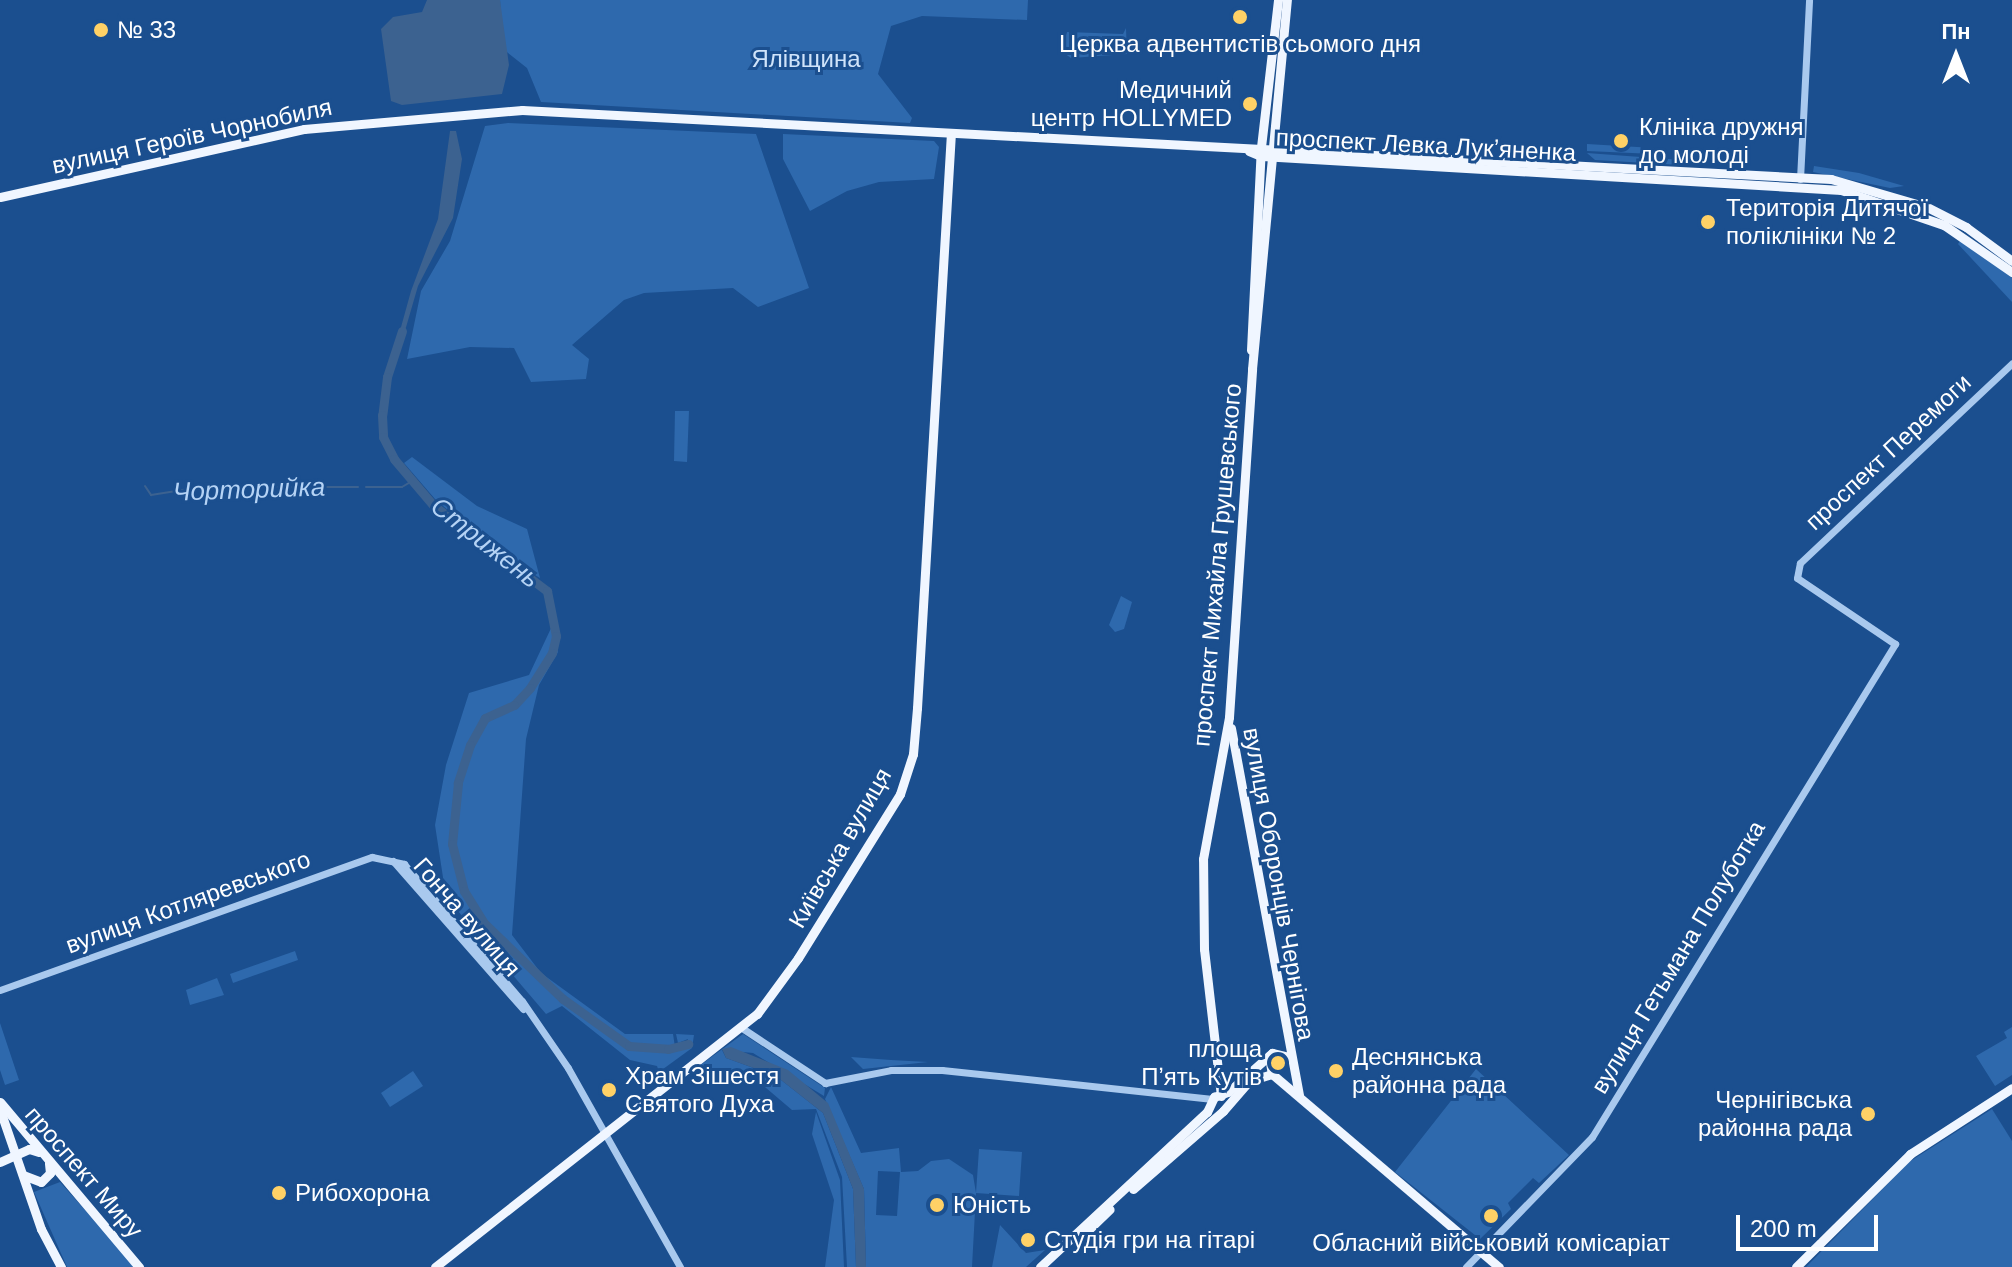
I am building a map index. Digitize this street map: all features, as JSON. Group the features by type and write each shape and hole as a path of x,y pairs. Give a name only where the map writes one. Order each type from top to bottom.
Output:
{"main road":[{"name":"проспект Михайла Грушевського","path":"1218,1103 1204,949 1202,873 1229,717 1278,0"},
{"name":"проспект Михайла Грушевського","path":"1266,152 1287,0"},
{"name":"вулиця Героїв Чорнобиля","path":"0,197 304,129 493,111 681,119"},
{"name":"проспект Левка Лукʼяненка","path":"681,119 1800,181 1848,181 1918,203 1966,227 2012,261"},
{"name":"Київська вулиця","path":"435,1267 606,1127 742,1028 778,988 885,820 913,754 951,133"},
{"name":"проспект Левка Лукʼяненка","path":"1800,181 1905,208 1961,235 2012,272"},
{"name":"вулиця Оборонців Чернігова","path":"1229,717 1234,761 1290,1062 1299,1095"},
{"path":"1221,761 1234,761"},
{"path":"1040,1267 1269,1056 1282,1052 1290,1062 1274,1075 1249,1081 1218,1103"},
{"path":"1269,1056 1274,1075 1499,1267"},
{"path":"1796,1267 1910,1154 2012,1088"},
{"name":"проспект Миру","path":"0,1102 139,1267"},
{"name":"проспект Миру","path":"0,1109 61,1267"},
{"path":"0,1163 20,1162 39,1152"},
{"path":"0,1163 20,1162 41,1182 50,1173 49,1163"},
{"path":"1049,1267 1111,1204"}],"street":[{"path":"1800,181 1809,0"},
{"name":"проспект Перемоги","path":"1895,644 1803,583 1795,572 2012,363"},
{"name":"вулиця Гетьмана Полуботка","path":"1466,1267 1479,1250 1592,1137 1895,644"},
{"name":"вулиця Котляревського","path":"0,990 372,857 390,858"},
{"name":"Гонча вулиця","path":"390,858 404,864 434,897 523,1009 606,1127 680,1267"},
{"path":"742,1028 825,1083 877,1072 942,1070 1218,1103"}],"green space":[{"name":"Ялівщина","path":"500,0 1028,0 1027,20 922,16 891,26 878,74 912,118 910,123 541,102 527,68 503,49"},
{"path":"1126,28 1127,54 1071,58 1061,51 1067,32 1123,34"},
{"path":"508,123 756,134 809,288 758,307 733,288 644,293 624,300 572,345 589,359 586,379 531,382 514,348 470,347 407,359 421,291 450,241 485,126"},
{"path":"783,134 934,141 939,147 934,179 879,182 847,191 810,211 783,159"},
{"path":"1587,144 1654,148 1654,154 1587,151"},
{"path":"1587,153 1681,160 1681,165 1595,160"},
{"path":"1814,166 1859,173 1904,186 1890,188 1813,172"},
{"path":"1961,239 2012,278 2012,302 1958,244"},
{"path":"675,411 689,411 687,462 674,461"},
{"path":"412,457 477,506 527,529 540,578 495,551 435,499 404,463"},
{"path":"1121,596 1132,602 1124,629 1115,632 1109,625"},
{"path":"553,624 558,652 539,685 526,739 512,935 541,973 625,1034 673,1034 675,1047 685,1049 688,1039 678,1043 676,1034 694,1035 692,1048 659,1072 657,1066 630,1060 562,1006 546,1014 446,897 435,825 446,765 469,693 529,675"},
{"path":"295,951 298,960 233,983 230,974"},
{"path":"217,978 224,995 190,1005 186,990"},
{"path":"0,1023 19,1080 5,1085 0,1070"},
{"path":"2012,1027 2012,1075 1995,1086 1976,1056 2007,1038 2004,1032"},
{"path":"743,1034 825,1088 824,1096 753,1053 722,1050 726,1058 776,1076 823,1113 853,1189 856,1267 847,1267 842,1177 816,1109 792,1110 752,1076 695,1069"},
{"path":"851,1057 891,1060 928,1062 863,1069"},
{"path":"1476,1069 1569,1155 1539,1183 1533,1178 1508,1203 1511,1209 1480,1239 1395,1172"},
{"path":"413,1071 423,1086 390,1107 381,1093"},
{"name":"Юність","path":"831,1087 861,1153 899,1148 901,1172 918,1171 931,1161 949,1159 973,1175 976,1193 972,1267 866,1267 864,1189 825,1099","holes":["878,1171 900,1172 897,1216 876,1215"]},
{"path":"1992,1109 2012,1141 2012,1267 1806,1267 1909,1162"},
{"path":"816,1112 840,1180 844,1267 825,1267 834,1200 812,1134"},
{"path":"979,1149 1022,1152 1019,1196 976,1193"},
{"path":"60,1182 136,1267 67,1267 34,1192"},
{"path":"1000,1225 1026,1253 1045,1250 1026,1267 992,1267"}],"shaded area":[{"path":"427,0 500,0 509,65 502,94 402,105 391,101 381,29 393,17 422,12"},
{"path":"450,131 456,131 462,159 453,218 418,286 400,348 398,338 411,291 438,219"},
{"path":"731,1047 788,1070 828,1103 864,1189 866,1267 856,1267 853,1189 823,1113 776,1076 726,1058 722,1049"}],"waterway":[{"name":"Стрижень","path":"402,331 387,377 382,415 383,437 394,459 433,505 547,591 556,636 552,653 530,688 514,705 485,718 470,745 458,783 452,844 464,891 485,924 563,999 629,1046 668,1049 688,1044"},
{"name":"Чорторийка","path":"366,487 402,487 412,481"},
{"name":"Чорторийка","path":"145,486 151,495 201,487 358,487"}],"place":[{"name":"Церква адвентистів сьомого дня","path":"1240,17"},
{"name":"№ 33","path":"101,30"},
{"name":"Медичний центр HOLLYMED","path":"1250,104"},
{"name":"Клініка дружня до молоді","path":"1621,141"},
{"name":"Територія Дитячої поліклініки № 2","path":"1708,222"},
{"name":"площа Пʼять Кутів","path":"1278,1063"},
{"name":"Деснянська районна рада","path":"1336,1071"},
{"name":"Храм Зішестя Святого Духа","path":"609,1090"},
{"name":"Чернігівська районна рада","path":"1868,1114"},
{"name":"Рибохорона","path":"279,1193"},
{"name":"Юність","path":"937,1205"},
{"name":"Обласний військовий комісаріат","path":"1491,1216"},
{"name":"Студія гри на гітарі","path":"1028,1240"}]}
